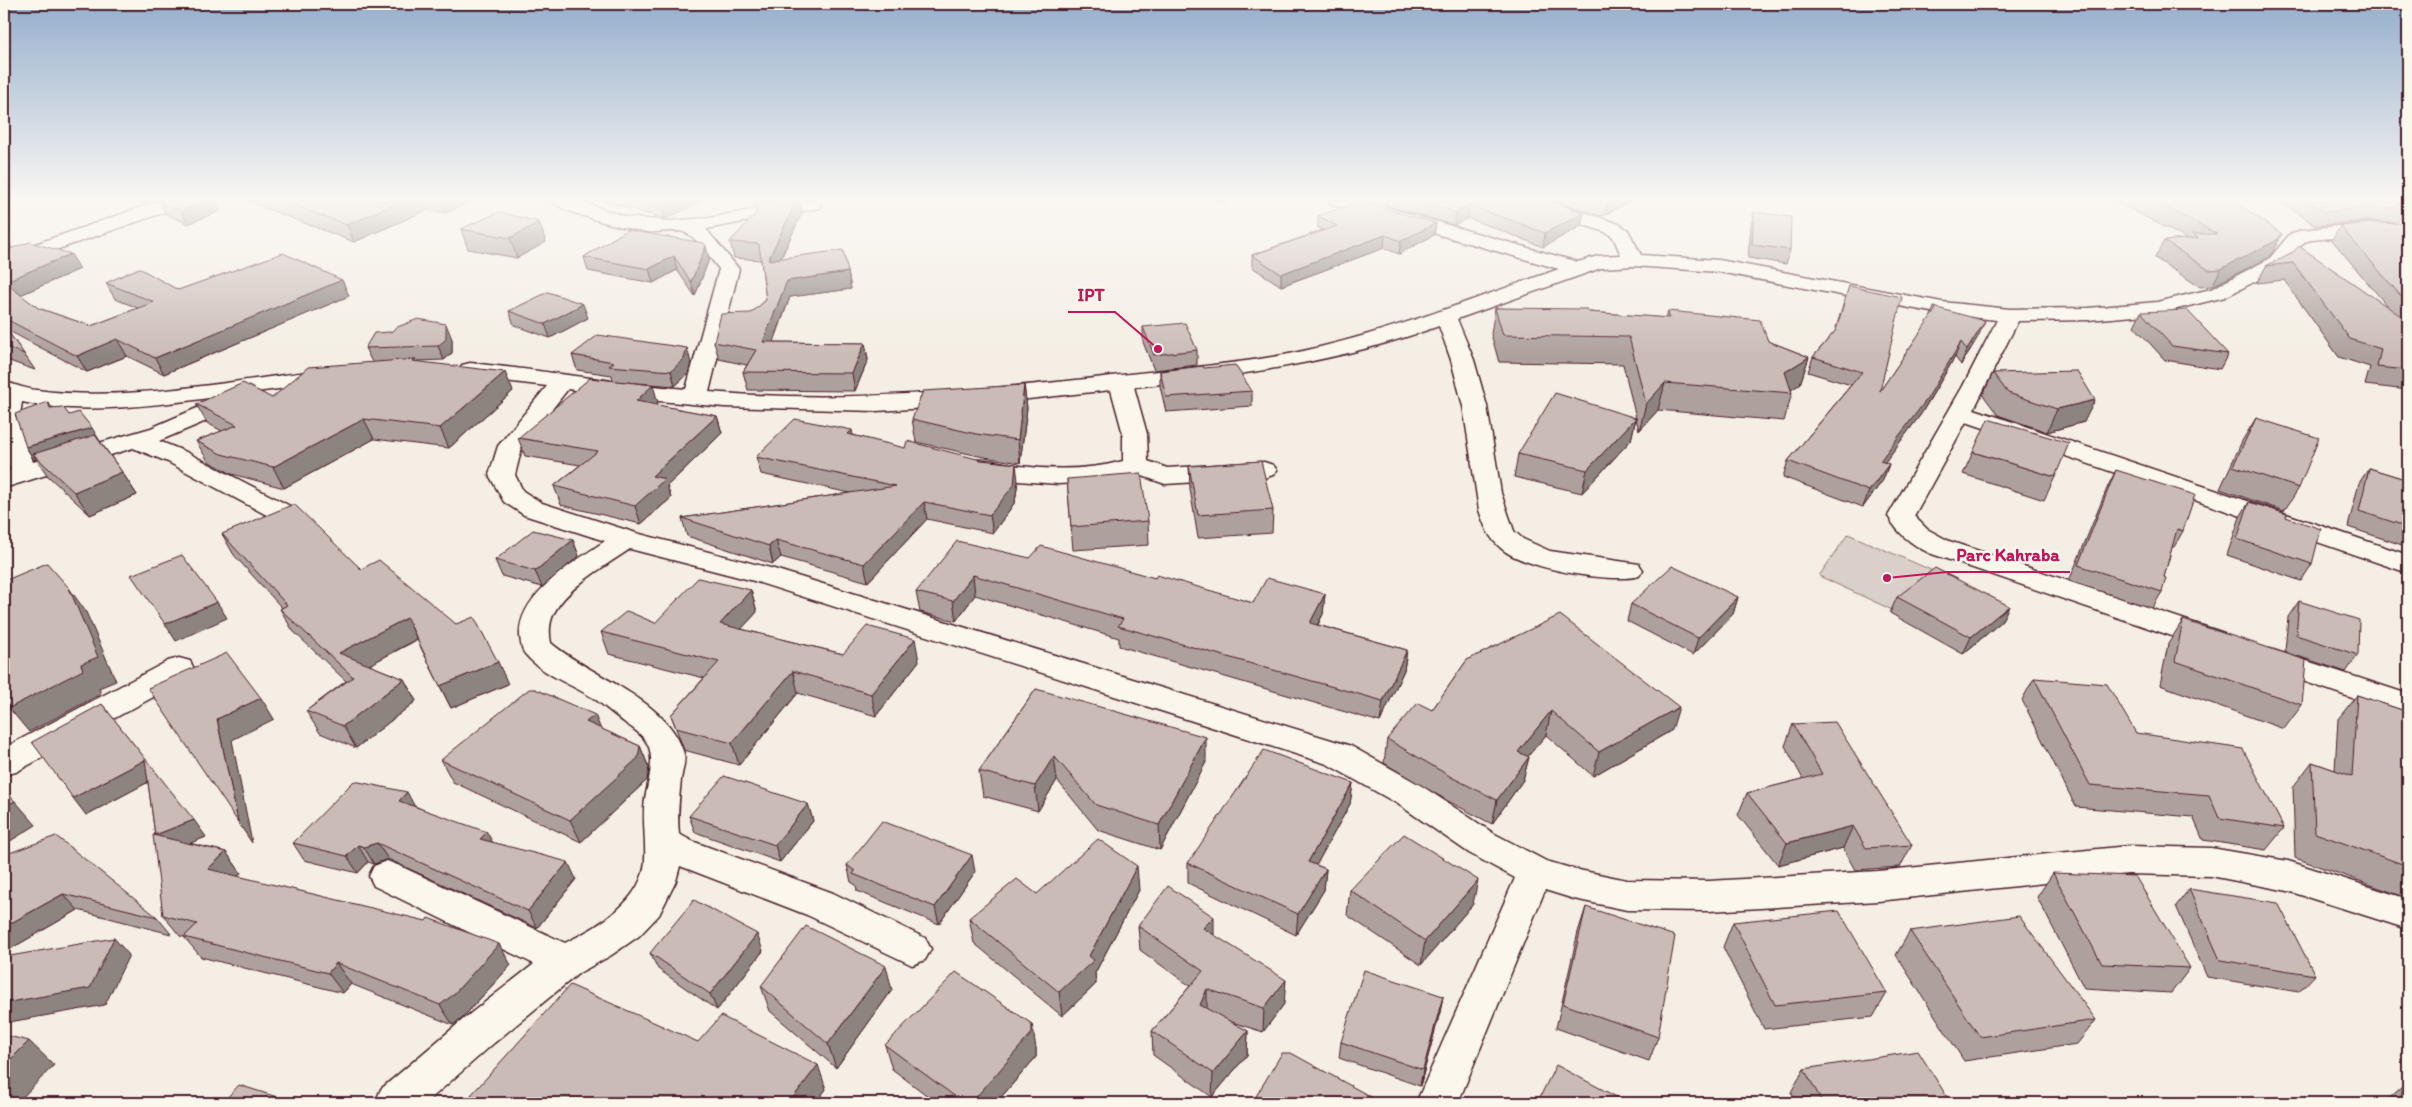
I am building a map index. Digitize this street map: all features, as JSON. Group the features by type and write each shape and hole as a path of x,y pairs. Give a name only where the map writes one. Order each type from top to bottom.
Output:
{"street":[{"path":"4,262 34,252"},
{"path":"696,397 729,269 716,252"},
{"path":"1520,252 1577,268"},
{"path":"1630,252 1634,260"},
{"path":"445,369 496,372 562,382 696,397 779,402 876,404 963,399 1227,370 1290,360 1409,329 1598,262 1634,260 1719,266 1942,308 2010,315 2088,314 2181,304 2218,293 2255,276 2281,258 2286,252"},
{"path":"1770,298 1786,279"},
{"path":"2010,315 1960,412 1901,516 1912,532 1948,550 2408,706"},
{"path":"1445,316 1461,351 1475,407 1493,517 1503,536 1524,552 1596,568 1629,570"},
{"path":"274,382 193,420 160,433 14,476 7,420 10,391 73,400 139,399 274,382 350,374"},
{"path":"562,382 510,446 502,475 512,496 533,509 626,539 782,581 1339,755 1410,796 1481,843 1535,872 1574,884 1627,895 1709,896 1878,886 2128,860 2211,862 2288,876 2408,914"},
{"path":"1121,382 1137,441 1138,452 1135,465"},
{"path":"1960,412 2408,564"},
{"path":"135,440 177,457 283,513"},
{"path":"960,462 1021,474 1056,476 1102,475 1135,465 1165,476 1264,470"},
{"path":"396,1103 480,1030 566,961 597,945 626,925 646,904 658,881 663,861 660,815 668,755 659,733 607,692 551,660 536,647 535,626 549,600 563,586 626,539"},
{"path":"4,763 179,669"},
{"path":"663,842 820,904 912,949"},
{"path":"1437,1103 1535,872"},
{"path":"387,876 566,961"}],"shaded area":[{"path":"1848,534 1954,580 1916,621 1819,576"}],"building":[{"path":"4,252 63,252 71,254 4,282"},
{"path":"593,252 704,252 691,282 674,256 649,269 584,257"},
{"path":"760,252 772,252 768,260 843,252 848,272 787,281 763,342 865,343 852,373 743,372 756,350 714,342 721,314 751,313 766,300"},
{"path":"1262,252 1341,252 1281,274 1252,255"},
{"path":"2181,252 2254,252 2221,269 2209,270"},
{"path":"2293,252 2307,252 2408,321 2408,334 2406,334 2408,337 2408,370 2377,367 2381,349 2350,339 2293,263 2266,266"},
{"path":"2362,252 2408,252 2408,304"},
{"path":"283,253 342,280 155,358 117,339 77,356 4,318 4,282 38,308 91,326 154,302 106,283 139,268 178,290"},
{"path":"1849,286 1902,297 1880,391 1936,309 1934,307 1985,321 1967,350 1961,342 1927,399 1880,461 1889,464 1869,491 1788,461 1862,372 1813,357 1836,330"},
{"path":"548,292 583,304 545,324 509,311"},
{"path":"1495,308 1587,309 1589,312 1669,318 1668,311 1760,320 1768,341 1809,357 1785,372 1792,393 1665,383 1646,404 1629,337 1503,335"},
{"path":"2187,310 2228,354 2172,346 2141,312"},
{"path":"418,319 446,324 446,339 438,346 365,348 374,333 391,332 395,328"},
{"path":"1185,323 1197,350 1154,355 1143,327"},
{"path":"4,326 24,354 4,346"},
{"path":"598,335 687,348 684,359 671,371 609,366 614,362 572,355"},
{"path":"416,359 413,361 505,372 440,428 364,419 273,467 221,454 196,441 237,425 196,404 243,383 272,398 308,367"},
{"path":"1235,365 1252,391 1166,397 1160,371 1203,366 1204,368"},
{"path":"2077,371 2095,400 2057,409 2008,393 1993,373"},
{"path":"590,378 653,385 636,401 717,416 652,476 665,479 635,506 554,486 598,451 518,438"},
{"path":"1024,385 1018,440 976,434 912,419 923,391"},
{"path":"1555,393 1636,418 1587,470 1518,454"},
{"path":"48,402 50,408 63,407 69,415 79,412 92,428 26,447 15,414"},
{"path":"2256,418 2319,438 2299,488 2233,466"},
{"path":"795,419 852,430 848,434 905,448 907,441 981,460 1016,464 1014,485 990,515 924,502 864,564 776,540 769,546 682,518 896,486 756,457"},
{"path":"1988,419 2069,443 2055,477 1973,452"},
{"path":"95,435 122,472 74,492 33,454"},
{"path":"1261,461 1273,510 1198,515 1189,466"},
{"path":"2369,468 2408,480 2408,527 2359,511"},
{"path":"2116,470 2195,495 2183,531 2177,529 2164,577 2166,578 2162,592 2078,565"},
{"path":"1141,473 1148,521 1071,527 1067,479"},
{"path":"2249,502 2287,514 2286,517 2321,529 2312,564 2237,539"},
{"path":"294,504 361,569 379,560 456,624 474,617 498,662 440,686 407,618 339,653 404,679 343,726 306,711 353,677 280,609 287,605 222,534"},
{"path":"533,530 573,540 535,571 495,560"},
{"path":"957,541 1030,558 1041,546 1155,578 1157,575 1253,603 1267,578 1325,594 1310,623 1407,650 1383,701 1118,626 1123,619 973,575 953,601 916,592"},
{"path":"182,555 217,602 165,624 131,575"},
{"path":"47,563 69,588 98,657 81,664 83,670 9,708 4,692 4,581"},
{"path":"1672,566 1738,597 1698,638 1631,604"},
{"path":"1935,568 2009,606 1971,637 1897,597"},
{"path":"698,578 751,590 720,624 843,654 867,626 915,639 871,694 793,671 732,743 676,728 671,715 719,662 601,632 627,611 655,623"},
{"path":"2299,601 2359,620 2358,655 2296,635"},
{"path":"1560,615 1679,707 1599,752 1551,711 1518,752 1529,757 1497,800 1453,778 1387,739 1418,703 1432,710 1467,660"},
{"path":"2183,620 2306,660 2302,705 2175,661"},
{"path":"227,653 261,698 217,719 238,822 148,688"},
{"path":"2034,678 2107,684 2136,733 2243,749 2284,828 2219,818 2209,795 2090,785"},
{"path":"529,689 535,689 595,715 586,722 640,746 638,758 570,820 441,760"},
{"path":"1036,689 1206,737 1159,825 1096,805 1054,756 1035,786 979,771"},
{"path":"2357,695 2408,712 2408,866 2315,833 2312,762 2352,776"},
{"path":"102,704 194,820 155,835 145,760 73,798 32,742"},
{"path":"1835,722 1912,845 1866,848 1853,826 1787,843 1747,793 1822,774 1793,724"},
{"path":"1264,750 1353,783 1308,862 1326,869 1298,914 1188,863"},
{"path":"724,776 808,804 775,845 689,816"},
{"path":"354,781 407,792 399,801 487,832 480,839 568,862 528,911 377,843 364,847 358,845 347,856 293,843"},
{"path":"4,791 15,801 4,807"},
{"path":"882,821 972,855 935,907 853,874 855,871 847,865"},
{"path":"1404,834 1478,880 1425,941 1350,890"},
{"path":"153,835 226,852 208,869 426,921 428,918 499,944 453,995 440,1005 336,963 328,973 184,937 197,924 163,915"},
{"path":"56,836 157,917 63,894 4,927 4,855"},
{"path":"1098,839 1137,866 1089,956 1094,960 1059,992 969,918 1017,879 1037,894"},
{"path":"2053,873 2135,876 2190,968 2102,964"},
{"path":"1168,886 1214,917 1203,928 1286,980 1264,1008 1207,989 1200,1005 1248,1031 1213,1073 1152,1031 1203,971 1138,926"},
{"path":"2189,889 2278,903 2315,975 2220,960"},
{"path":"694,900 757,934 710,994 650,953"},
{"path":"1586,907 1675,936 1658,1037 1563,1004"},
{"path":"1839,911 1887,993 1775,1005 1733,922"},
{"path":"2019,916 2096,1020 1980,1037 1910,931"},
{"path":"806,926 886,966 828,1044 761,986"},
{"path":"114,938 90,988 4,1003 4,957"},
{"path":"1364,970 1443,996 1423,1070 1341,1042"},
{"path":"956,972 1032,1024 1032,1033 971,1103 964,1103 885,1045"},
{"path":"570,985 698,1042 721,1016 818,1065 789,1103 487,1103 471,1095"},
{"path":"4,1035 29,1041 4,1066"},
{"path":"1918,1051 1951,1103 1823,1103 1804,1069"},
{"path":"1282,1053 1291,1053 1373,1098 1370,1103 1252,1103"},
{"path":"1556,1065 1628,1103 1537,1103"},
{"path":"239,1085 296,1103 222,1103"},
{"path":"2402,1087 2408,1090 2408,1103 2399,1103"}],"place":[{"name":"IPT","path":"1158,349"},
{"name":"Parc Kahraba","path":"1887,578"}]}
